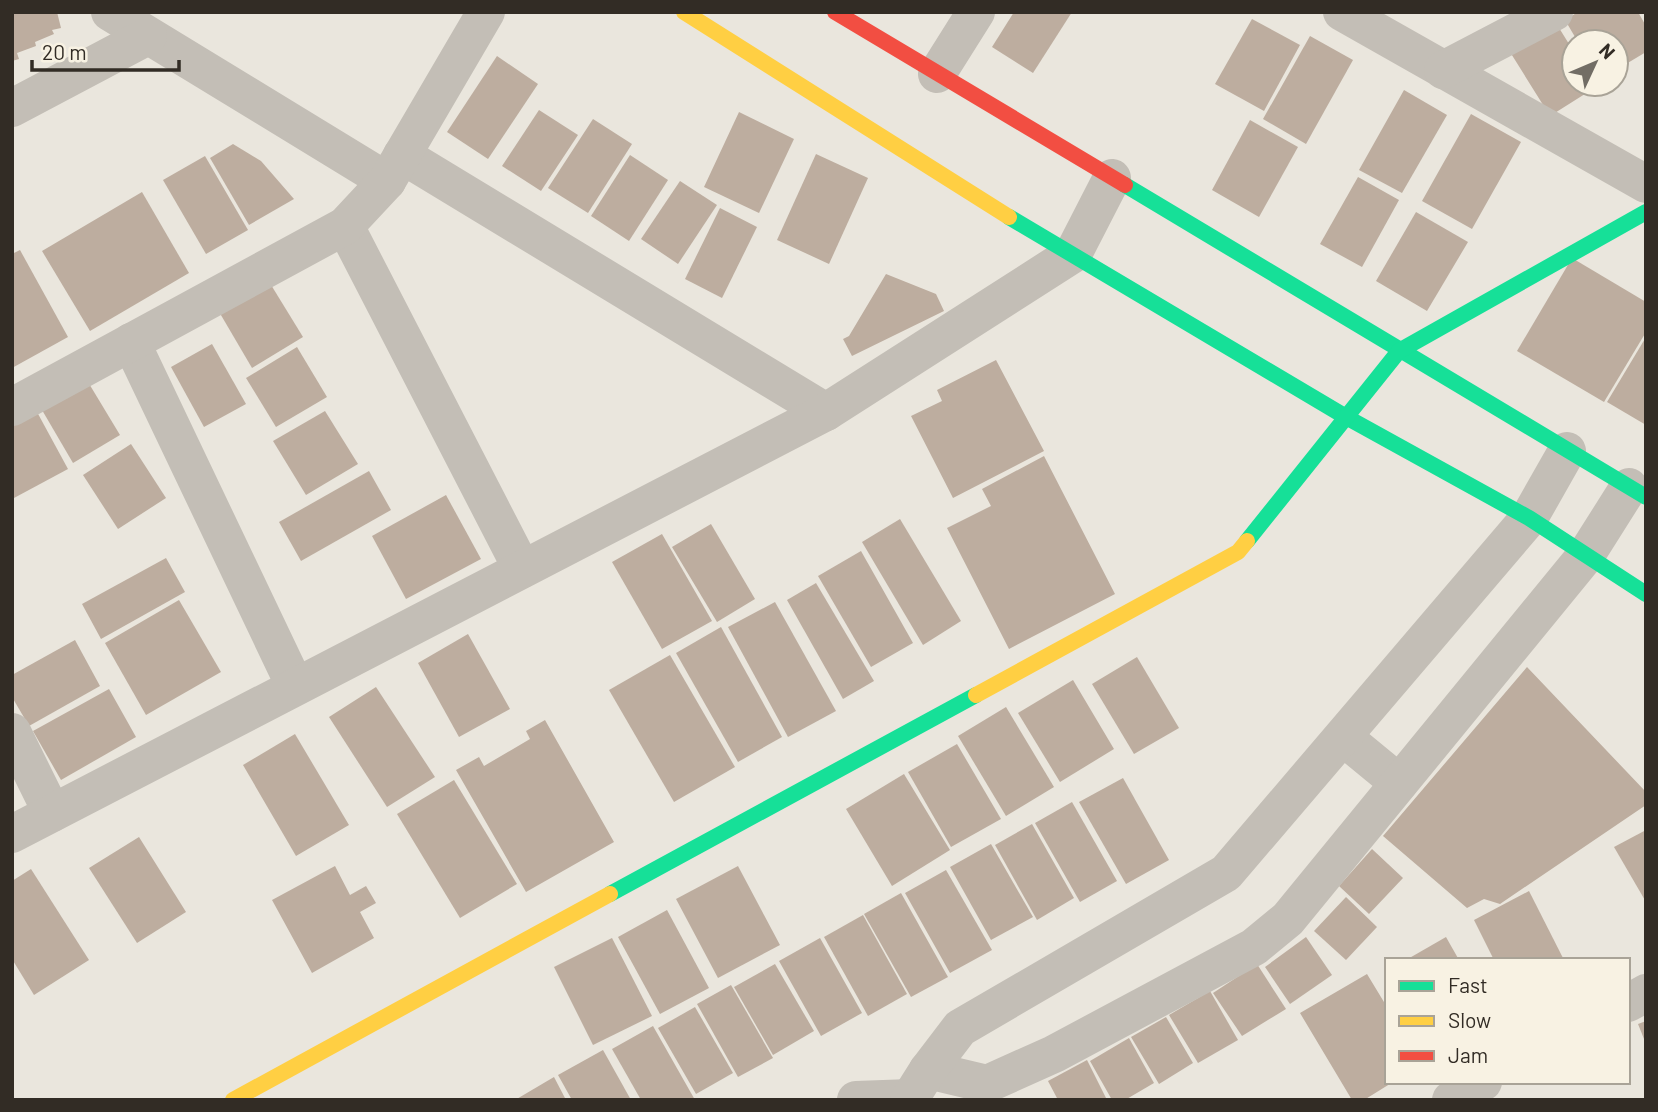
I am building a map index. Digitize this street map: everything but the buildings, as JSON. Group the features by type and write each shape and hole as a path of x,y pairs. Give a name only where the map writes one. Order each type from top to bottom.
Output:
{"street":[{"path":"110,12 148,36 394,168 826,412"},
{"path":"12,407 345,226 394,168 486,12"},
{"path":"684,12 1073,254 1346,417 1528,518 1646,594"},
{"path":"835,12 1637,492 1288,919 1254,947 1054,1054 987,1084 916,1089 856,1100"},
{"path":"937,74 976,12"},
{"path":"1342,12 1646,184"},
{"path":"1443,70 1554,12"},
{"path":"12,108 148,36"},
{"path":"12,834 826,412 1073,254 1112,178"},
{"path":"233,1100 1238,552 1399,351 1646,212"},
{"path":"345,226 522,569"},
{"path":"131,342 295,686"},
{"path":"916,1089 960,1028 1226,873 1528,518 1567,451"},
{"path":"12,732 52,813"},
{"path":"1343,737 1399,783"},
{"path":"1630,1002 1646,993"},
{"path":"1451,1100 1479,1084"}],"traffic: fast":[{"path":"1125,185 1646,497"},
{"path":"1247,541 1399,351 1646,212"},
{"path":"1009,217 1346,417 1529,518 1646,594"},
{"path":"610,894 976,695"}],"traffic: slow":[{"path":"684,12 1009,217"},
{"path":"976,695 1238,552 1247,541"},
{"path":"233,1100 610,894"}],"traffic: jam":[{"path":"835,12 1125,185"}]}
